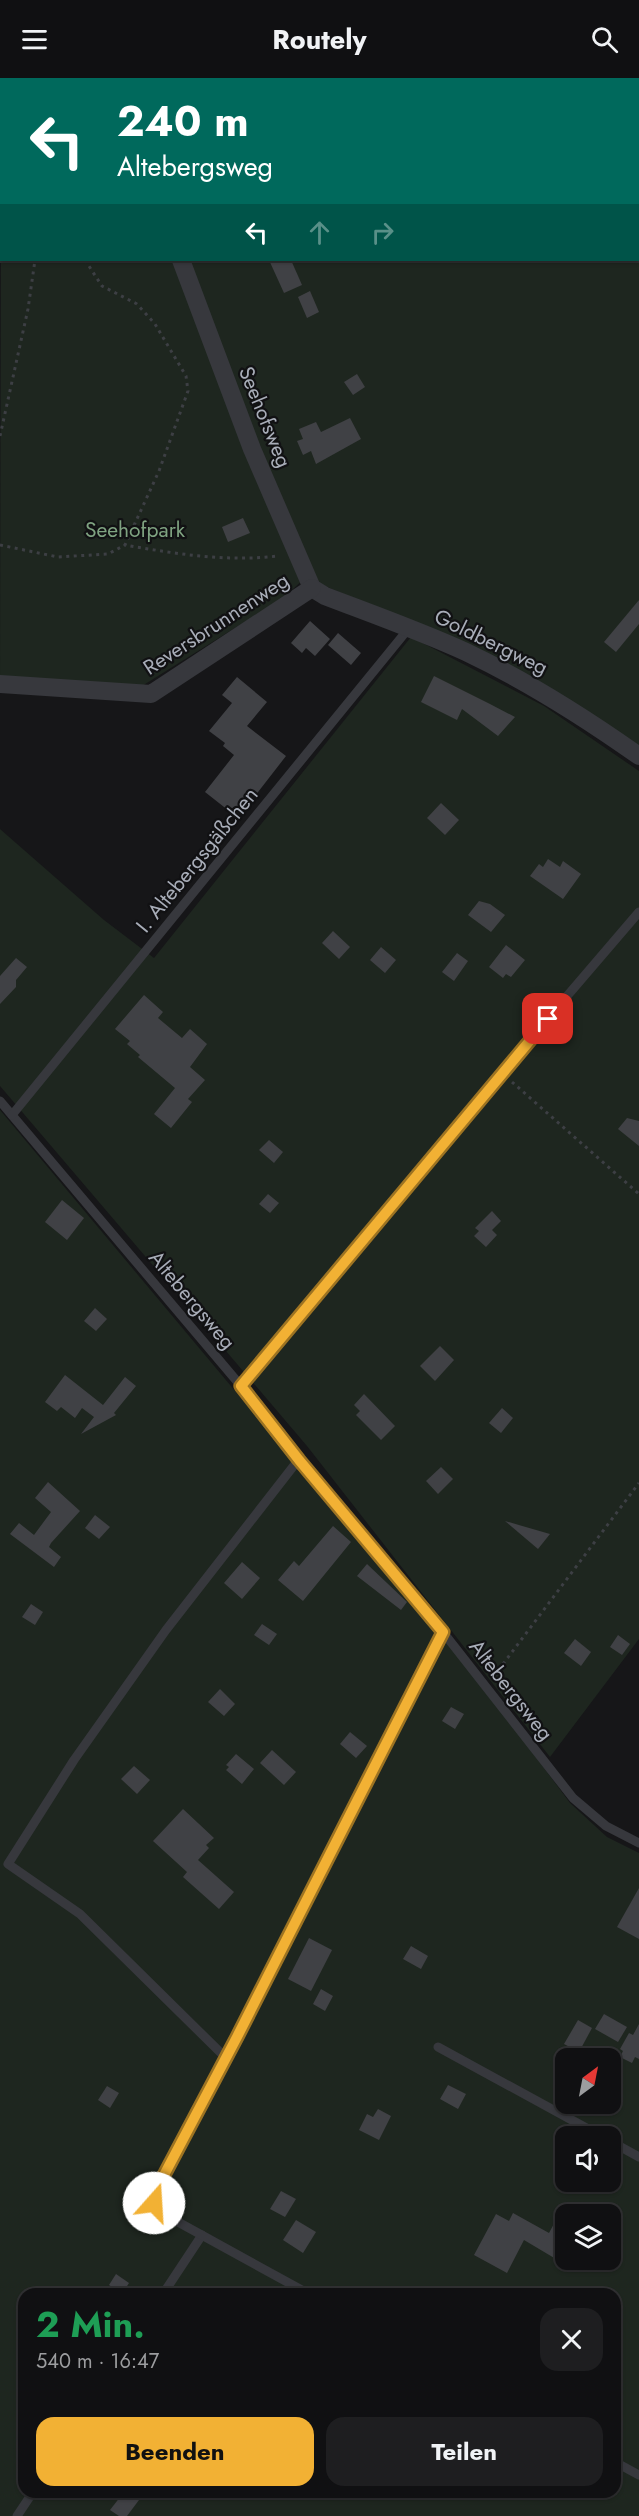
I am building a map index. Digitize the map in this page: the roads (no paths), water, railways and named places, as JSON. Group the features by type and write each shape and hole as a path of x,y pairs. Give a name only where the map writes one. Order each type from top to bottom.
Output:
{"street":[{"name":"Seehofsweg","path":"181,261 252,449 312,588"},
{"name":"Goldbergweg","path":"312,588 325,596 409,628 507,673 600,729 639,756"},
{"name":"Reversbrunnenweg","path":"0,684 151,694 312,588"}],"lane":[{"name":"I. Altebergsgäßchen","path":"12,1115 409,628"},
{"path":"241,1386 502,1072 639,912"},
{"name":"Altebergsweg","path":"0,1101 241,1386 299,1460 443,1632 573,1798 606,1826 639,1843"},
{"path":"226,2058 80,1914 8,1864 74,1760 166,1630 299,1460"},
{"path":"298,2288 158,2211 154,2194 226,2058 443,1632"},
{"path":"438,2047 583,2126"},
{"path":"621,2147 639,2157"},
{"path":"167,2288 202,2235"},
{"path":"621,2465 639,2475"},
{"path":"17,2516 29,2498"}],"park label":[{"name":"Seehofpark","path":"135,530"}]}
